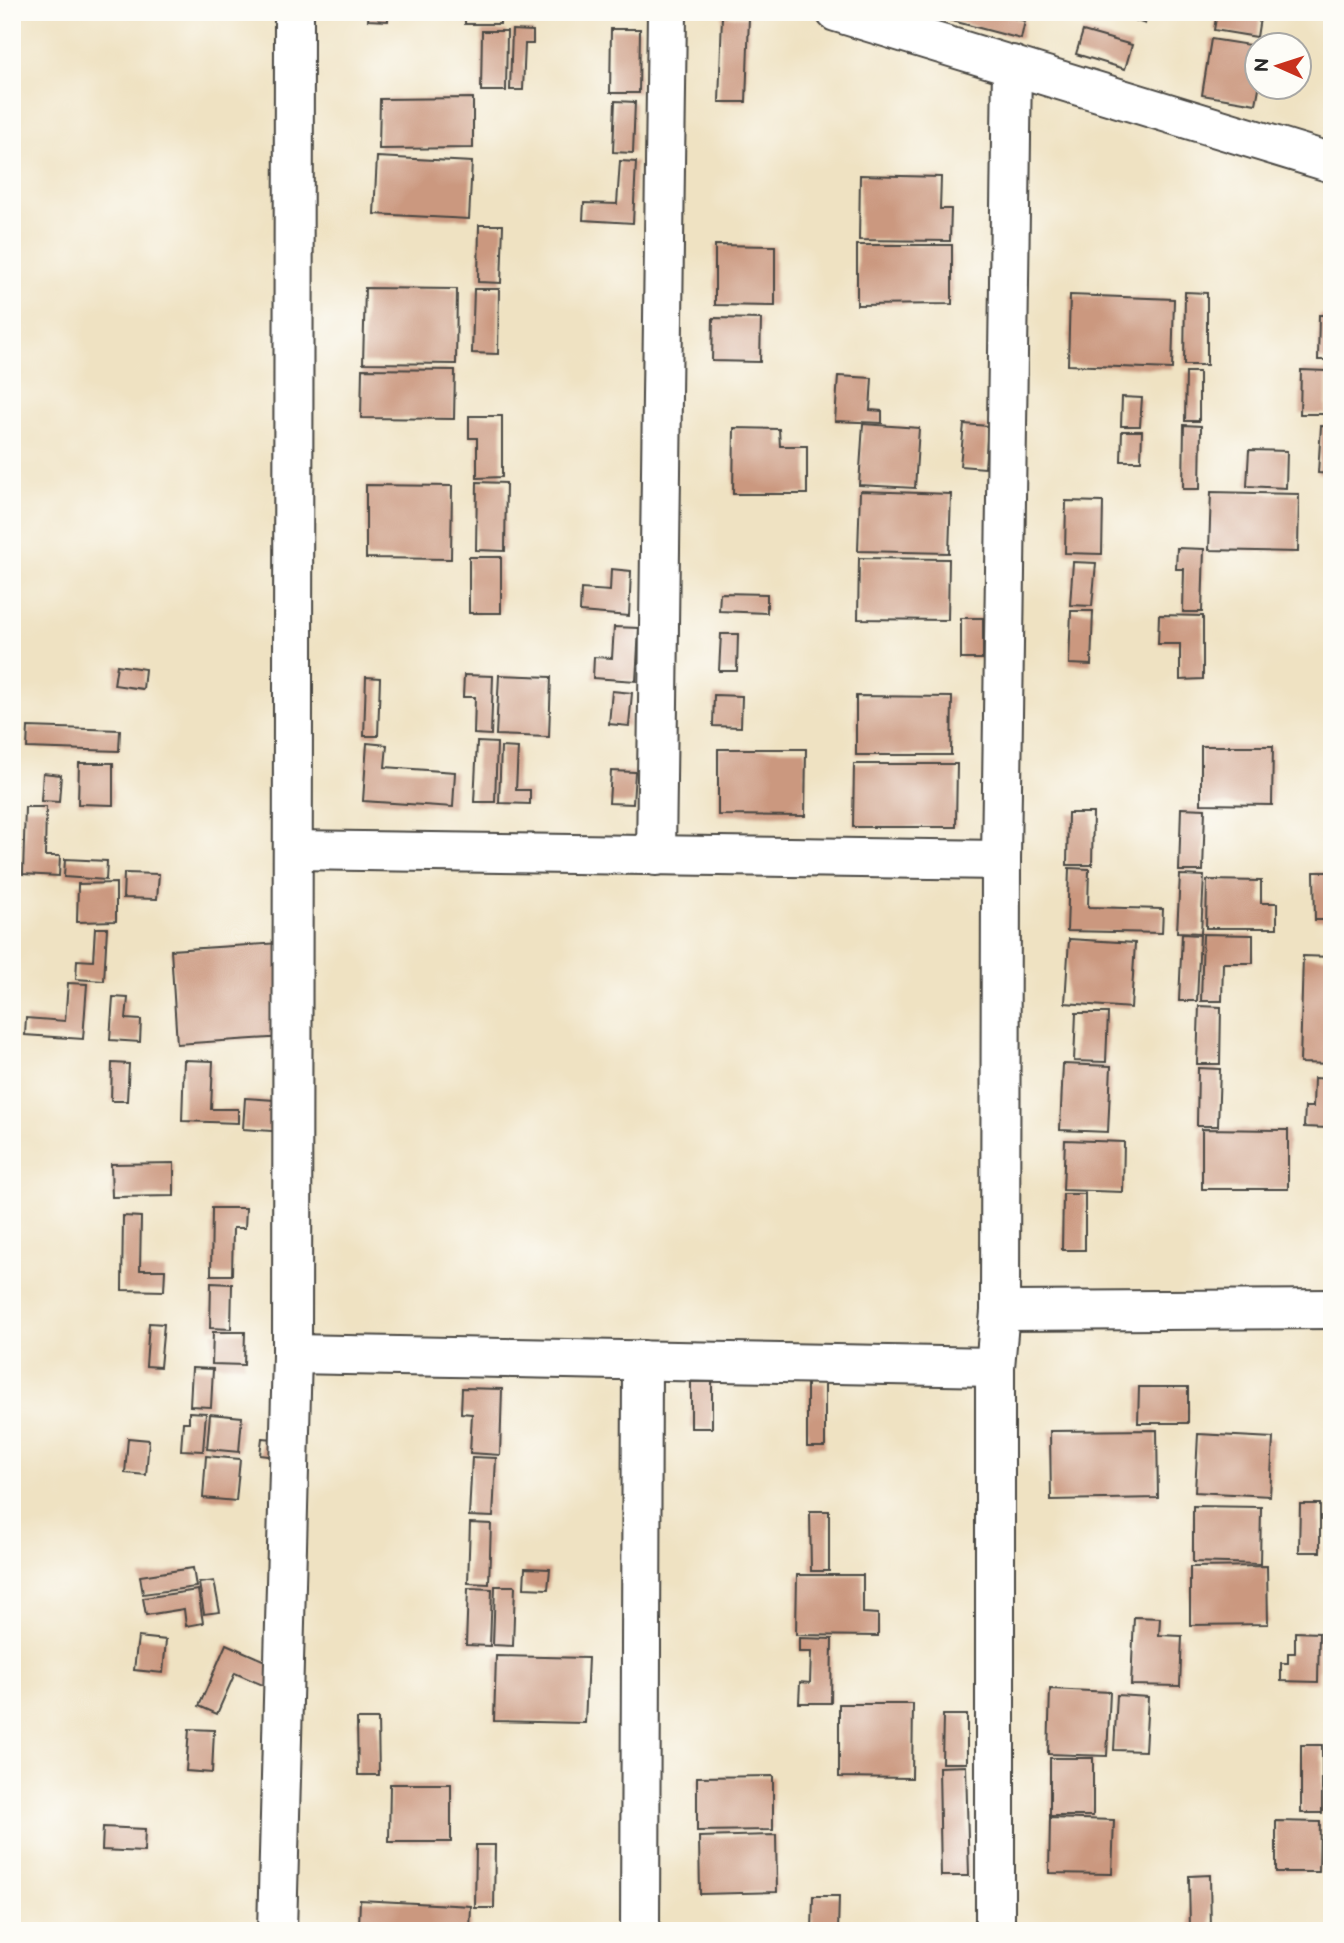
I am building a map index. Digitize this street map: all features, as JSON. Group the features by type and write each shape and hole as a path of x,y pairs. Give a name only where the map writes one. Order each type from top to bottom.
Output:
{"street":[{"path":"277,1931 292,1354 295,12"},
{"path":"656,856 667,12"},
{"path":"836,12 1332,163"},
{"path":"995,1931 995,1367 1000,1311 1001,860 1012,65"},
{"path":"293,850 1001,860"},
{"path":"1000,1311 1332,1309"},
{"path":"292,1354 995,1367"},
{"path":"640,1931 642,1360"}],"building":[{"path":"369,12 388,12 388,21 368,20"},
{"path":"465,12 500,12 500,24 465,24"},
{"path":"952,12 991,12 1025,21 1021,39 949,20"},
{"path":"1113,12 1148,12 1145,24"},
{"path":"1217,12 1261,12 1258,32 1242,32 1242,35 1214,30"},
{"path":"722,16 749,17 746,102 719,102"},
{"path":"611,29 640,29 639,93 610,93"},
{"path":"512,30 533,31 533,44 525,44 523,90 510,90"},
{"path":"482,31 507,31 506,91 481,91"},
{"path":"1083,31 1132,45 1125,69 1076,54"},
{"path":"1211,39 1242,44 1242,102 1202,95"},
{"path":"473,98 473,148 379,149 380,99"},
{"path":"615,101 635,102 633,153 613,152"},
{"path":"377,157 472,162 469,219 374,214"},
{"path":"620,161 636,162 633,223 583,220 584,203 617,204"},
{"path":"860,175 941,177 940,209 951,209 950,241 859,240"},
{"path":"479,225 503,225 501,283 478,282"},
{"path":"715,245 775,246 775,306 715,305"},
{"path":"857,245 952,245 952,304 857,305"},
{"path":"365,288 457,289 456,364 363,363"},
{"path":"474,289 499,289 498,354 472,353"},
{"path":"1185,292 1207,293 1207,365 1184,365"},
{"path":"1070,295 1174,299 1172,369 1068,365"},
{"path":"1319,315 1332,315 1332,360 1318,360"},
{"path":"713,318 761,319 760,362 712,361"},
{"path":"362,369 455,370 454,419 361,418"},
{"path":"1301,370 1327,371 1326,414 1300,414"},
{"path":"1186,372 1199,372 1199,421 1185,421"},
{"path":"838,376 872,378 870,410 882,411 882,423 835,421"},
{"path":"1122,397 1142,398 1140,426 1121,426"},
{"path":"469,416 502,416 502,477 477,478 477,438 469,438"},
{"path":"863,424 919,428 915,488 859,485"},
{"path":"964,424 988,426 985,468 960,466"},
{"path":"1184,425 1201,426 1200,489 1183,489"},
{"path":"1321,426 1332,427 1332,474 1318,473"},
{"path":"734,428 779,429 780,446 807,446 807,494 733,494"},
{"path":"1122,431 1142,431 1141,461 1121,461"},
{"path":"1249,450 1287,451 1286,488 1247,486"},
{"path":"477,482 506,483 505,551 476,550"},
{"path":"366,485 452,486 451,559 366,558"},
{"path":"860,491 951,494 949,553 858,551"},
{"path":"1211,492 1299,494 1298,552 1209,550"},
{"path":"1066,501 1103,502 1102,554 1065,553"},
{"path":"1177,548 1204,549 1202,612 1183,612 1184,569 1176,569"},
{"path":"469,557 501,557 501,613 469,613"},
{"path":"859,558 949,559 948,620 858,619"},
{"path":"1073,562 1096,563 1092,606 1070,605"},
{"path":"611,569 631,571 629,616 580,612 581,589 610,591"},
{"path":"720,593 767,594 767,613 719,611"},
{"path":"1071,611 1093,611 1091,665 1069,664"},
{"path":"1159,615 1203,616 1203,679 1180,680 1180,644 1158,644"},
{"path":"961,618 983,618 983,659 961,659"},
{"path":"614,627 639,628 636,681 593,678 594,657 612,658"},
{"path":"721,634 738,634 737,671 719,671"},
{"path":"117,665 145,669 143,689 114,685"},
{"path":"464,675 493,676 491,735 474,734 475,697 463,697"},
{"path":"499,675 551,677 549,737 496,735"},
{"path":"366,677 380,678 378,736 364,736"},
{"path":"612,691 632,693 629,726 609,724"},
{"path":"714,695 742,696 741,727 713,726"},
{"path":"856,696 952,697 951,755 856,755"},
{"path":"28,727 120,730 119,751 27,748"},
{"path":"477,742 497,743 495,802 474,802"},
{"path":"367,743 387,745 385,767 455,772 453,807 363,801"},
{"path":"1201,746 1273,746 1272,805 1201,804"},
{"path":"501,747 518,748 516,790 530,790 530,804 499,803"},
{"path":"718,749 806,749 805,816 718,815"},
{"path":"79,763 113,763 113,805 78,804"},
{"path":"854,764 957,764 956,827 853,827"},
{"path":"611,771 635,772 633,804 609,803"},
{"path":"43,773 61,775 59,802 41,801"},
{"path":"25,807 46,807 45,856 60,856 59,876 23,874"},
{"path":"1181,808 1205,809 1203,871 1179,871"},
{"path":"1068,813 1093,813 1092,865 1067,865"},
{"path":"65,859 107,861 106,880 64,877"},
{"path":"1069,868 1089,869 1088,907 1163,909 1162,933 1067,931"},
{"path":"1314,872 1332,872 1332,920 1315,920"},
{"path":"124,873 159,874 157,899 123,898"},
{"path":"1180,875 1204,876 1201,933 1177,932"},
{"path":"1207,880 1261,881 1261,903 1277,903 1277,928 1206,928"},
{"path":"116,883 116,921 77,922 78,884"},
{"path":"95,928 107,928 104,981 76,979 77,960 93,961"},
{"path":"1182,934 1200,935 1197,1001 1179,1001"},
{"path":"1203,934 1253,935 1253,963 1223,963 1222,1001 1201,1001"},
{"path":"1069,939 1135,943 1131,1008 1065,1003"},
{"path":"280,943 285,1037 177,1044 171,950"},
{"path":"1303,956 1332,957 1332,1064 1300,1063"},
{"path":"68,983 87,984 83,1039 25,1035 26,1018 65,1021"},
{"path":"113,997 128,998 126,1019 141,1020 140,1042 110,1040"},
{"path":"1199,1006 1221,1007 1220,1064 1197,1064"},
{"path":"1076,1013 1108,1013 1106,1062 1074,1061"},
{"path":"184,1060 213,1061 211,1109 238,1109 238,1123 182,1121"},
{"path":"112,1063 129,1064 127,1101 111,1101"},
{"path":"1063,1064 1111,1066 1108,1132 1060,1130"},
{"path":"1198,1068 1220,1069 1218,1126 1197,1126"},
{"path":"1314,1078 1331,1079 1329,1128 1304,1127 1305,1107 1313,1107"},
{"path":"245,1098 288,1101 286,1132 243,1129"},
{"path":"1202,1129 1288,1130 1288,1189 1202,1189"},
{"path":"1065,1140 1124,1142 1123,1192 1063,1190"},
{"path":"174,1163 174,1196 112,1197 111,1164"},
{"path":"1063,1194 1085,1194 1085,1250 1062,1250"},
{"path":"212,1208 246,1208 245,1228 233,1228 232,1275 211,1275"},
{"path":"123,1216 141,1217 140,1270 165,1270 164,1291 122,1290"},
{"path":"211,1283 232,1284 231,1329 210,1328"},
{"path":"149,1323 164,1324 160,1367 146,1366"},
{"path":"213,1332 245,1332 244,1365 212,1364"},
{"path":"192,1368 213,1369 211,1407 190,1406"},
{"path":"691,1382 712,1382 712,1428 691,1428"},
{"path":"807,1383 825,1383 825,1447 807,1447"},
{"path":"1139,1387 1188,1387 1188,1423 1138,1423"},
{"path":"462,1388 502,1389 500,1455 470,1453 472,1414 461,1413"},
{"path":"189,1412 206,1413 203,1451 181,1450 183,1422 189,1422"},
{"path":"210,1414 242,1417 239,1452 207,1449"},
{"path":"1157,1430 1158,1498 1051,1500 1050,1431"},
{"path":"1198,1434 1273,1438 1270,1496 1195,1492"},
{"path":"128,1438 149,1440 146,1475 125,1473"},
{"path":"262,1438 287,1440 286,1458 260,1455"},
{"path":"206,1456 240,1459 236,1501 203,1498"},
{"path":"472,1457 496,1458 493,1517 469,1516"},
{"path":"1300,1504 1320,1504 1320,1552 1299,1552"},
{"path":"1193,1506 1261,1507 1260,1564 1193,1562"},
{"path":"810,1511 829,1511 829,1571 811,1571"},
{"path":"470,1523 491,1524 489,1584 468,1583"},
{"path":"1267,1566 1268,1624 1190,1625 1190,1567"},
{"path":"193,1568 196,1587 143,1594 140,1576"},
{"path":"525,1568 550,1569 548,1589 524,1588"},
{"path":"797,1575 863,1575 863,1613 878,1614 878,1636 796,1635"},
{"path":"214,1581 220,1612 204,1614 199,1583"},
{"path":"495,1586 515,1586 513,1646 493,1645"},
{"path":"468,1588 492,1589 490,1646 466,1645"},
{"path":"198,1590 203,1623 186,1626 184,1609 146,1615 143,1598"},
{"path":"1134,1617 1160,1618 1159,1635 1182,1636 1180,1686 1131,1685"},
{"path":"1295,1632 1319,1633 1318,1682 1281,1681 1281,1663 1288,1663 1288,1653 1295,1653"},
{"path":"138,1637 166,1640 163,1673 134,1670"},
{"path":"799,1638 832,1639 831,1703 799,1703 800,1682 810,1683 811,1652 799,1652"},
{"path":"226,1644 281,1668 272,1689 235,1673 217,1714 199,1706"},
{"path":"496,1656 588,1658 585,1723 494,1721"},
{"path":"1050,1689 1110,1692 1107,1756 1048,1754"},
{"path":"1117,1695 1148,1697 1145,1751 1114,1750"},
{"path":"839,1704 913,1704 912,1778 839,1777"},
{"path":"943,1715 967,1715 967,1763 942,1763"},
{"path":"357,1719 378,1719 379,1775 358,1775"},
{"path":"189,1729 214,1730 212,1773 186,1771"},
{"path":"1301,1745 1322,1745 1322,1813 1301,1813"},
{"path":"1050,1758 1093,1758 1093,1816 1050,1816"},
{"path":"966,1766 969,1876 941,1876 939,1767"},
{"path":"773,1776 773,1830 697,1831 697,1777"},
{"path":"390,1784 451,1784 451,1842 389,1842"},
{"path":"1050,1818 1114,1820 1112,1874 1049,1873"},
{"path":"1276,1821 1320,1822 1319,1872 1276,1872"},
{"path":"103,1827 145,1829 144,1852 102,1850"},
{"path":"776,1835 777,1892 700,1894 699,1837"},
{"path":"476,1845 495,1845 494,1908 475,1908"},
{"path":"1210,1875 1211,1931 1190,1931 1189,1876"},
{"path":"813,1896 839,1896 838,1931 812,1931"},
{"path":"360,1900 471,1906 470,1931 359,1927"}]}
